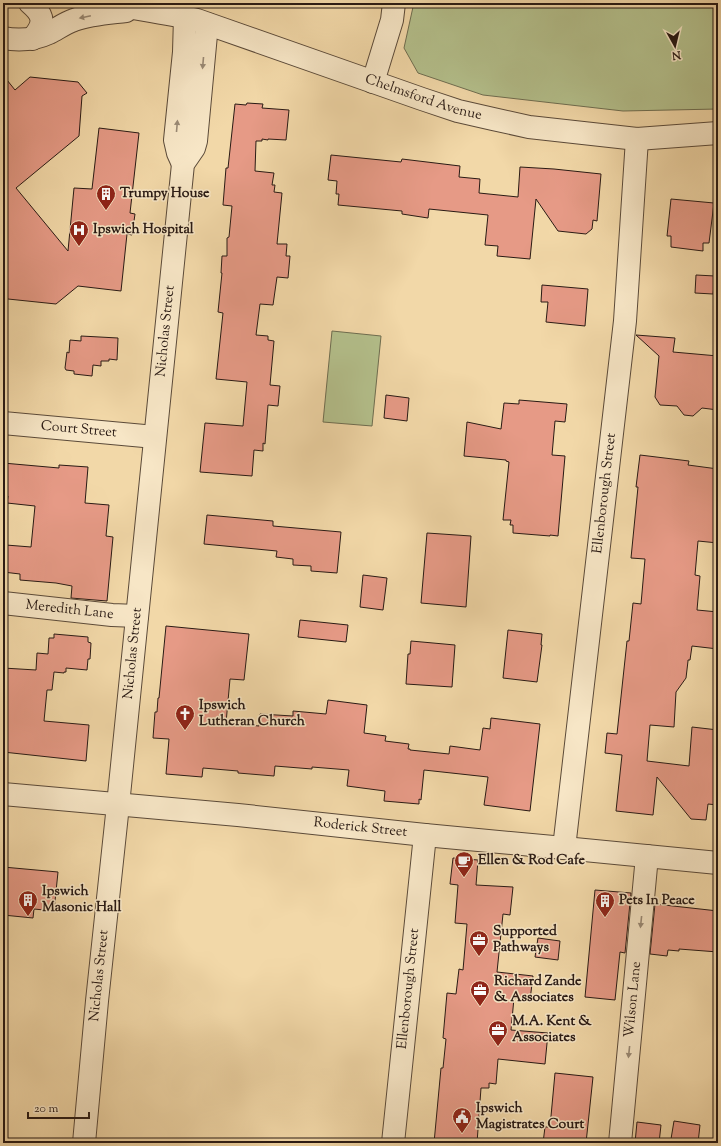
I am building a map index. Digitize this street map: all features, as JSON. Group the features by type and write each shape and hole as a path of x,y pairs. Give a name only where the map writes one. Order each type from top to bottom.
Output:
{"street":[{"path":"30,3 40,13 42,21 40,28 32,39"},
{"name":"Chelmsford Avenue","path":"106,3 185,17 458,111 500,121 529,127 637,139 718,133"},
{"path":"373,82 392,20 394,3"},
{"name":"Chelmsford Avenue","path":"3,38 20,40 32,39 48,33 73,20 137,9"},
{"name":"Nicholas Street","path":"183,164 175,144 184,52 185,17"},
{"name":"Nicholas Street","path":"84,1143 97,1001 183,164 194,148 196,142 207,24"},
{"name":"Ellenborough Street","path":"564,848 625,321 637,139"},
{"name":"Court Street","path":"3,423 155,437"},
{"name":"Meredith Lane","path":"3,603 137,616"},
{"name":"Roderick Street","path":"3,794 238,815 425,835 718,863"},
{"name":"Ellenborough Street","path":"393,1143 425,835"},
{"name":"Wilson Lane","path":"620,1143 647,856"}],"green space":[{"path":"412,3 718,3 718,109 623,111 483,95 418,73 404,48 413,7"},
{"path":"332,331 381,336 372,426 323,422"}],"building":[{"path":"3,75 15,90 30,77 78,82 87,93 82,96 79,136 16,188 68,251 74,188 92,189 99,128 139,133 130,213 135,214 132,235 127,234 121,291 78,286 56,304 8,299 3,293"},
{"path":"247,103 263,104 262,108 289,110 286,140 262,139 262,141 256,141 255,171 274,173 272,185 275,185 274,192 282,193 277,244 287,244 286,256 290,256 288,278 277,277 273,305 260,304 256,335 268,336 268,340 274,341 270,385 280,386 278,406 268,405 265,444 263,443 263,451 254,450 252,476 200,472 205,423 243,426 247,382 216,379 223,313 218,312 222,273 222,256 227,256 227,238 229,237 232,206 223,205 226,168 228,168 235,104 246,105"},
{"path":"331,155 401,162 402,159 460,166 459,177 480,179 479,193 518,197 520,167 601,174 597,221 593,220 592,229 586,234 558,231 536,199 530,259 497,256 498,246 485,245 488,215 429,209 428,218 402,214 402,211 338,205 339,194 336,194 337,181 328,180"},
{"path":"671,199 714,203 709,243 703,243 703,251 671,247 671,236 667,236"},
{"path":"696,275 715,276 713,294 695,293"},
{"path":"542,285 588,289 585,326 546,322 548,302 541,302"},
{"path":"636,335 675,338 673,352 718,356 718,410 702,408 693,416 684,415 677,406 660,405 655,397 659,356"},
{"path":"81,336 118,338 117,360 109,359 109,361 101,361 101,366 93,365 92,376 74,374 74,371 66,370 67,352 69,353 70,340 81,341"},
{"path":"386,395 409,398 407,421 384,418"},
{"path":"519,400 567,404 565,422 555,421 552,455 565,456 558,536 513,533 513,525 510,525 511,520 503,520 509,462 506,460 464,456 467,422 501,429 504,403 519,404"},
{"path":"640,455 689,461 688,465 718,469 718,543 698,541 695,575 700,576 697,610 718,612 718,649 692,646 690,660 688,660 686,678 676,692 674,727 650,725 647,761 689,766 692,727 718,730 718,805 708,804 706,820 691,819 657,777 653,815 616,811 622,755 605,753 607,733 617,734 627,641 629,641 633,603 641,604 645,559 631,558"},
{"path":"3,463 59,468 59,465 88,467 85,503 109,505 106,536 113,537 107,601 71,598 72,586 20,580 20,574 3,572 6,545 31,547 35,506 7,503 8,496 3,495"},
{"path":"207,515 273,521 273,526 341,532 337,573 311,571 311,566 293,565 293,559 276,557 277,551 204,544"},
{"path":"427,533 471,536 466,607 421,603"},
{"path":"363,575 387,578 383,610 360,607"},
{"path":"300,620 348,625 346,642 298,637"},
{"path":"166,626 249,634 244,680 230,679 226,723 259,726 260,714 293,716 293,711 326,714 328,700 367,705 364,733 386,736 385,741 409,744 408,749 410,750 449,754 450,746 480,750 483,728 490,729 491,718 540,724 530,811 484,805 488,777 424,770 421,800 419,799 419,804 384,801 385,791 347,786 349,770 275,766 274,776 203,768 202,777 166,774 169,739 153,738 155,712 157,712 159,698"},
{"path":"508,630 542,634 537,682 503,678"},
{"path":"54,634 88,637 88,642 91,643 90,659 88,659 87,670 66,668 66,672 64,673 54,672 52,690 47,690 44,721 89,725 86,761 3,752 3,668 36,670 37,653 48,654 49,638 54,638"},
{"path":"411,641 455,645 452,687 406,684 408,654 410,654"},
{"path":"453,858 478,860 476,885 513,887 510,915 503,914 497,972 533,976 530,1000 514,998 511,1030 548,1033 545,1064 498,1059 496,1084 489,1083 489,1088 481,1088 477,1143 434,1143 441,1068 443,1068 446,1039 443,1038 447,993 456,994 459,969 463,970 467,924 455,923 458,885 450,884"},
{"name":"Ipswich Masonic Hall","path":"3,867 58,872 54,911 34,909 33,918 3,915"},
{"path":"595,890 631,893 625,953 620,952 615,1000 585,997"},
{"path":"655,904 718,911 718,952 679,949 679,951 668,950 667,956 650,954"},
{"path":"538,938 560,941 558,960 535,957"},
{"path":"555,1073 593,1077 586,1143 543,1143 545,1127 550,1127"},
{"path":"674,1121 700,1125 698,1143 671,1139"},
{"path":"637,1122 661,1125 659,1143 635,1143"}],"place":[{"name":"Trumpy House","path":"106,211"},
{"name":"Ipswich Hospital","path":"79,247"},
{"name":"Ipswich Lutheran Church","path":"185,731"},
{"name":"Ellen & Rod Cafe","path":"464,878"},
{"name":"Ipswich Masonic Hall","path":"28,917"},
{"name":"Pets In Peace","path":"605,918"},
{"name":"Supported Pathways","path":"479,957"},
{"name":"Richard Zande & Associates","path":"480,1007"},
{"name":"M.A. Kent & Associates","path":"498,1047"},
{"name":"Ipswich Magistrates Court","path":"462,1134"}]}
